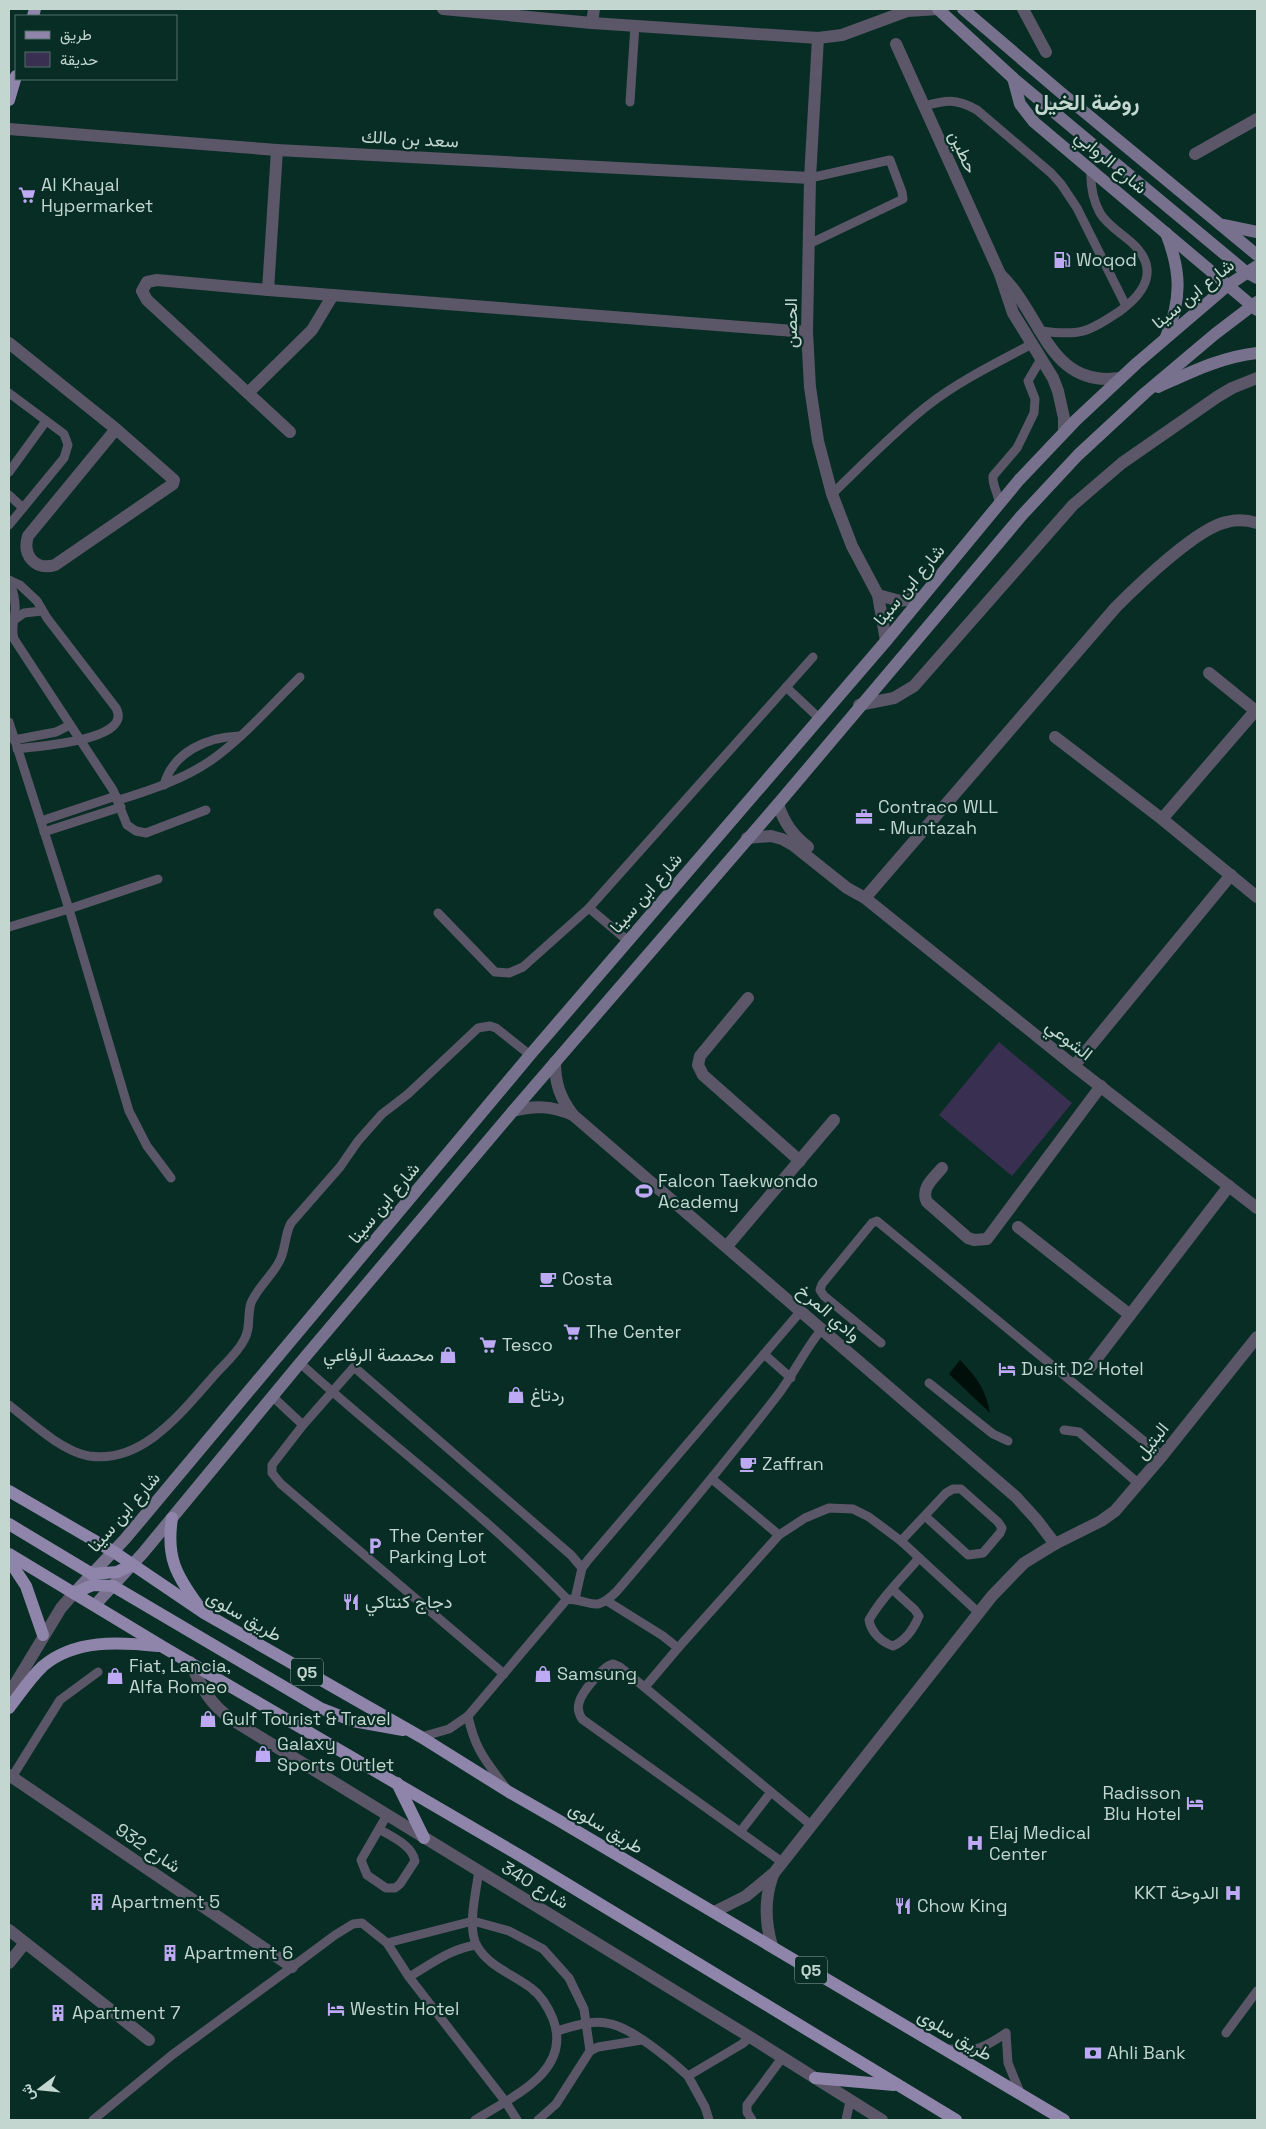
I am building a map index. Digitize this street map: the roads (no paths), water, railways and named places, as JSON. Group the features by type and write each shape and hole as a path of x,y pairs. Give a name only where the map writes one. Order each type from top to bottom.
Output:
{"main road":[{"path":"9,100 15,79"},
{"name":"Q5","path":"9,1491 114,1552 132,1565"},
{"path":"172,1518 170,1549 173,1564 183,1585 204,1613"},
{"path":"9,1524 92,1574 117,1572 132,1565"},
{"path":"9,1554 524,1858 956,2120"},
{"path":"9,1560 26,1586 44,1635"},
{"name":"طريق سلوى","path":"132,1565 204,1613 416,1734 509,1792 946,2049 1022,2097 1064,2120"},
{"path":"74,1593 100,1584 113,1586 320,1708 354,1721 416,1734"},
{"path":"9,1708 42,1667 58,1655 82,1647 107,1643 163,1646"},
{"path":"396,1783 424,1838"},
{"path":"815,2078 898,2085"}],"street":[{"path":"443,9 592,23 818,38 842,35 886,14 938,9 1013,78 1254,272"},
{"path":"592,23 594,9"},
{"name":"شارع الروابي","path":"963,9 1257,255"},
{"path":"1023,9 1046,52"},
{"name":"الحصن","path":"818,38 810,178 807,332 813,414 820,450 832,494 852,546 878,595 886,641"},
{"name":"حطين","path":"896,44 1000,274 1010,307 1058,391 1064,418 1064,432"},
{"name":"شارع الروابي","path":"1013,78 1016,92 1025,112 1227,286 1255,305"},
{"path":"1194,154 1257,120"},
{"name":"سعد بن مالك","path":"9,129 277,150 810,178"},
{"path":"268,290 277,150"},
{"path":"1219,224 1257,232"},
{"path":"1165,232 1172,249 1179,281 1177,304 1165,339"},
{"name":"شارع ابن سينا","path":"74,1593 114,1552 530,1055 886,641 999,504 1064,432 1120,378 1227,286 1254,272"},
{"name":"حطين","path":"1000,274 1018,294 1058,357 1068,367 1092,379 1120,378"},
{"path":"290,432 147,300 142,291 144,286 152,280 807,332"},
{"path":"1227,286 1244,283 1257,284"},
{"path":"248,393 312,330 332,295"},
{"path":"95,1605 172,1518 513,1111 778,804 859,705 1023,514 1078,455 1144,393 1255,305"},
{"path":"9,343 116,429 173,477 173,484 55,565 42,566 37,564 31,560 26,549 28,536 116,429"},
{"path":"1144,393 1212,363 1238,355 1257,353"},
{"path":"859,705 894,698 914,686 1057,520 1105,476 1217,397 1232,388 1257,378"},
{"path":"864,897 1134,589 1165,562 1207,530 1225,522 1244,520 1257,523"},
{"path":"878,595 900,601 922,597"},
{"path":"1162,819 1256,711 1209,673"},
{"path":"1055,737 1162,819 1257,897"},
{"name":"الشوعي","path":"778,804 791,832 851,883 864,897 1074,1066 1257,1208"},
{"name":"الشوعي","path":"747,838 771,836 782,839 793,845 847,888 864,897"},
{"path":"1074,1066 1231,875"},
{"path":"748,998 700,1056 698,1065 703,1075 800,1161"},
{"name":"وادي المرخ","path":"555,1062 558,1090 564,1103 573,1115 1016,1497 1036,1519 1054,1544"},
{"path":"942,1168 926,1189 925,1198 927,1202 968,1238 974,1240 987,1239 1100,1086"},
{"name":"وادي المرخ","path":"513,1111 543,1106 573,1115"},
{"path":"727,1246 834,1120"},
{"path":"1087,1371 1229,1186"},
{"path":"1018,1227 1130,1316"},
{"name":"البتيل","path":"774,1873 942,1662 979,1612 1024,1563 1054,1544 1101,1521 1115,1511 1257,1338"},
{"path":"9,1694 60,1608 74,1593"},
{"name":"شارع 340","path":"190,1662 207,1698 223,1714 882,2120"},
{"name":"شارع 932","path":"10,1776 292,1967"},
{"path":"714,1912 746,1896 774,1873"},
{"path":"772,1946 768,1934 766,1909 770,1884 774,1873"},
{"path":"9,1930 149,2040"},
{"path":"9,1963 25,1943"}],"lane":[{"path":"630,102 635,26"},
{"path":"924,106 950,100 964,102 977,110 1051,173 1077,208 1126,306"},
{"path":"809,244 903,199 890,160 810,178"},
{"path":"1041,331 1067,334 1087,331 1126,306 1144,287 1147,276 1142,254 1101,214 1091,187 1091,168"},
{"path":"832,494 903,425 929,404 978,372 1032,344"},
{"path":"999,504 999,495 993,476 1017,448 1032,420 1036,405 1028,381 1041,359"},
{"path":"9,392 64,434 67,439 68,449 64,458 9,525"},
{"path":"9,472 46,421"},
{"path":"9,496 23,508"},
{"path":"9,580 29,592 116,708 119,716 116,723 108,731 97,736 16,744"},
{"path":"9,580 14,600 14,620 12,626 14,639 119,801 127,825 136,831 146,833 206,810"},
{"path":"14,620 24,613 42,611"},
{"path":"438,913 495,972 509,973 523,967 589,908 814,657"},
{"path":"44,832 119,801 164,785 211,760 239,736 300,677"},
{"path":"786,687 819,718"},
{"path":"9,722 69,909 129,1111 147,1146 171,1178"},
{"path":"16,744 56,732 70,725"},
{"path":"164,785 170,770 183,754 209,741 239,736"},
{"path":"41,821 119,801"},
{"path":"9,927 158,879"},
{"path":"589,908 628,941"},
{"path":"9,1406 64,1446 88,1456 114,1455 126,1452 159,1432 174,1420 244,1341 251,1305 278,1265 285,1237 291,1223 340,1167 358,1141 382,1114 408,1094 478,1028 490,1026 496,1028 530,1055"},
{"path":"880,1343 824,1296 820,1290 822,1284 872,1223 877,1221 1162,1456"},
{"path":"416,1734 449,1729 468,1716 571,1599 582,1568 800,1312"},
{"path":"300,1363 331,1392 476,1513 571,1599 592,1605 607,1601 712,1479 791,1378 807,1347 821,1330"},
{"path":"764,1354 791,1378"},
{"path":"504,1674 281,1484 272,1473 272,1466 303,1425 351,1368 356,1368 571,1555 582,1568"},
{"path":"929,1383 993,1434 1008,1441"},
{"path":"273,1396 303,1425"},
{"path":"1064,1430 1080,1432 1139,1484"},
{"path":"712,1479 779,1535"},
{"path":"901,1541 946,1493 953,1489 961,1489 998,1522 1002,1528 983,1554 968,1555 925,1516"},
{"path":"645,1687 779,1535 805,1518 829,1508 853,1509 869,1517 901,1541 979,1612"},
{"path":"892,1589 919,1616 916,1624 900,1643 892,1646 885,1643 870,1628 869,1620 892,1589 919,1558"},
{"path":"607,1601 663,1636 678,1648"},
{"path":"782,1862 587,1722 579,1713 579,1702 582,1696 608,1665 612,1664 620,1667 811,1825"},
{"path":"10,1776 60,1700 98,1672"},
{"path":"468,1716 473,1739 479,1751 509,1792"},
{"path":"740,1832 771,1792"},
{"path":"379,1829 408,1847 414,1853 415,1861 400,1884 394,1888 386,1888 367,1875 362,1867 361,1860 387,1815"},
{"path":"475,2120 505,2100 523,2091 546,2069 557,2046 557,2031 543,2000 531,1988 488,1960 476,1945 473,1921 479,1871"},
{"path":"387,1943 473,1921 509,1930 543,1949 569,1978 584,2009 590,2051"},
{"path":"93,2120 172,2055 292,1967 353,1924 362,1923 387,1943 409,1977 505,2100 517,2120"},
{"path":"409,1977 446,1954 460,1948 476,1945"},
{"path":"1226,2033 1257,1991"},
{"path":"557,2031 586,2023 611,2024 629,2032 688,2076 710,2120"},
{"path":"946,2049 968,2052 978,2049 1006,2033 1008,2063 1022,2097"},
{"path":"688,2076 742,2044 750,2037"},
{"path":"538,2120 556,2104 590,2051 598,2047 642,2040"},
{"path":"752,2120 747,2112 747,2105 782,2058"},
{"path":"846,2120 850,2101"}],"place":[{"name":"Al Khayal Hypermarket","path":"27,195"},
{"name":"Woqod","path":"1062,260"},
{"name":"Contraco WLL - Muntazah","path":"864,817"},
{"name":"Falcon Taekwondo Academy","path":"644,1191"},
{"name":"Costa","path":"548,1279"},
{"name":"The Center","path":"572,1332"},
{"name":"Tesco","path":"488,1345"},
{"name":"محمصة الرفاعي","path":"448,1355"},
{"name":"Dusit D2 Hotel","path":"1007,1369"},
{"name":"ردتاغ","path":"516,1395"},
{"name":"Zaffran","path":"748,1464"},
{"name":"The Center Parking Lot","path":"375,1546"},
{"name":"دجاج كنتاكي","path":"351,1602"},
{"name":"Samsung","path":"543,1674"},
{"name":"Fiat, Lancia, Alfa Romeo","path":"115,1676"},
{"name":"Gulf Tourist & Travel","path":"208,1719"},
{"name":"Galaxy Sports Outlet","path":"263,1754"},
{"name":"Radisson Blu Hotel","path":"1195,1803"},
{"name":"Elaj Medical Center","path":"975,1843"},
{"name":"KKT الدوحة","path":"1233,1893"},
{"name":"Apartment 5","path":"97,1902"},
{"name":"Chow King","path":"903,1906"},
{"name":"Apartment 6","path":"170,1953"},
{"name":"Westin Hotel","path":"336,2009"},
{"name":"Apartment 7","path":"58,2013"},
{"name":"Ahli Bank","path":"1093,2053"}],"district":[{"name":"روضة الخيل","path":"1087,102"}]}
